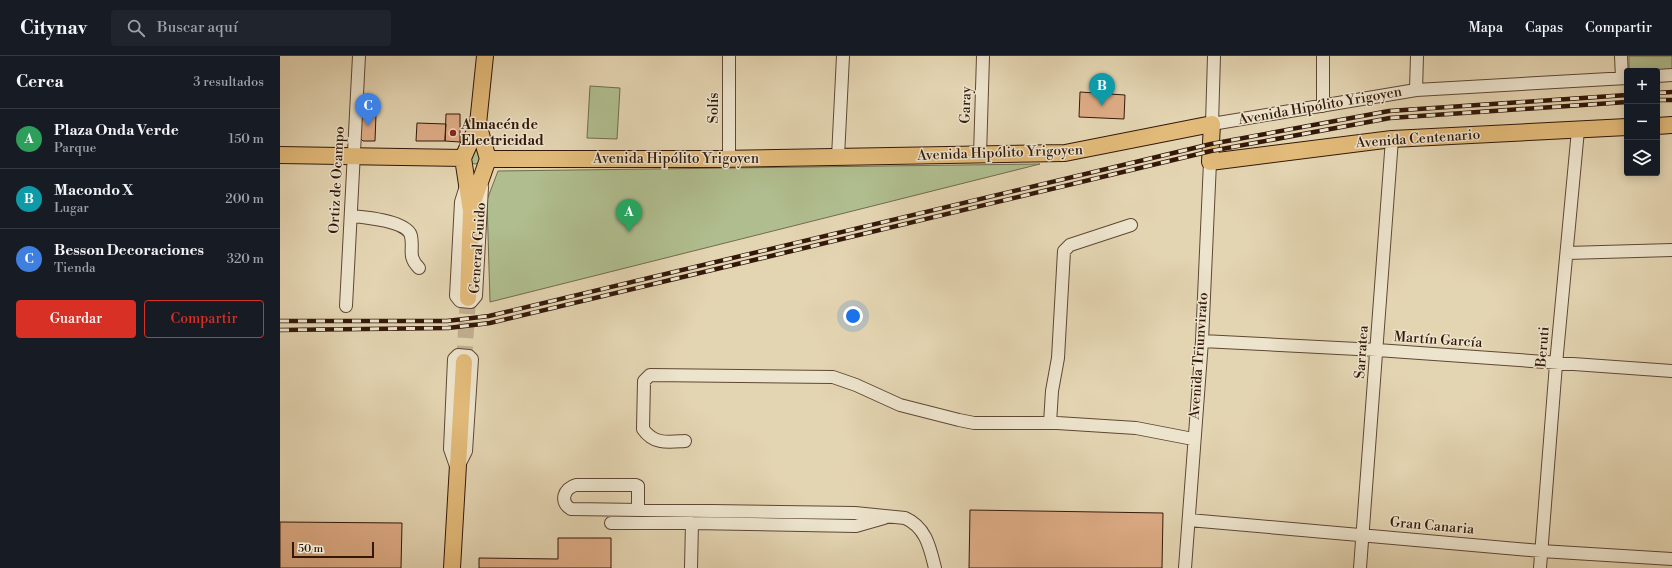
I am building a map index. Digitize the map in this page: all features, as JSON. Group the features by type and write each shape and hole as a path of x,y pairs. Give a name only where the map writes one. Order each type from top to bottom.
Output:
{"main road":[{"path":"280,155 463,158 478,124 484,56"},
{"path":"478,124 488,159"},
{"name":"Avenida Hipólito Yrigoyen","path":"488,159 729,159 1076,152 1212,124"},
{"name":"Avenida Triunvirato","path":"1210,162 1212,124"},
{"path":"1660,126 1672,125"},
{"name":"Avenida Centenario","path":"1210,162 1392,139 1624,127"},
{"name":"General Guido","path":"463,158 474,178"},
{"name":"General Guido","path":"468,298 471,211 474,178 488,159"},
{"path":"452,568 464,362"}],"street":[{"name":"Ortiz de Ocampo","path":"346,306 359,56"},
{"name":"Solís","path":"729,56 729,159"},
{"path":"838,157 843,56"},
{"name":"Garay","path":"980,155 983,56"},
{"path":"1212,124 1214,56"},
{"path":"1323,56 1323,106"},
{"path":"1416,90 1417,56"},
{"path":"1621,56 1624,72"},
{"path":"1660,76 1672,75"},
{"name":"Avenida Hipólito Yrigoyen","path":"1212,124 1416,90 1624,78"},
{"name":"Beruti","path":"1540,568 1556,364 1578,130"},
{"name":"Sarratea","path":"1360,568 1392,139"},
{"name":"Avenida Triunvirato","path":"1185,568 1193,439 1202,341 1210,162"},
{"name":"General Guido","path":"474,178 476,296 471,302 460,301 456,296 462,202 474,178"},
{"path":"350,216 393,222 407,229 411,235 411,257 419,268"},
{"path":"1050,423 1052,391 1058,358 1064,251 1070,245 1131,225"},
{"path":"1567,253 1672,250"},
{"name":"Martín García","path":"1202,341 1377,350 1556,364 1672,371"},
{"path":"458,355 469,356 472,359 466,451 457,470 450,449 454,359 458,355"},
{"path":"685,441 658,441 649,436 643,429 644,381 650,375 833,377 856,385 900,405 947,418 974,423 1050,423 1136,428 1193,439"},
{"path":"638,510 639,490 638,486 636,485 576,485 568,488 565,492 565,504 571,509 638,510 856,513 893,516 912,521 923,533 928,543 935,568"},
{"path":"611,523 856,526 893,516"},
{"name":"Gran Canaria","path":"1189,520 1541,550 1672,559"},
{"path":"691,568 692,523"}],"green space":[{"path":"1629,56 1672,56 1672,72 1660,72 1660,68 1629,68"},
{"path":"590,86 620,88 617,139 587,138"},
{"path":"475,150 480,152 482,157 480,162 475,164 470,162 468,157 470,152"},
{"path":"1040,164 490,302 487,200 498,171"}],"building":[{"path":"1080,92 1125,95 1124,119 1079,117"},
{"path":"360,114 376,114 375,141 363,141 360,138"},
{"name":"Almacén de Electricidad","path":"446,114 460,114 460,142 445,141"},
{"path":"417,123 446,124 445,141 416,141"},
{"path":"970,510 1163,513 1162,568 969,568"},
{"path":"280,522 402,523 401,568 280,568"},
{"path":"558,538 611,538 611,568 479,568 479,558 558,559"}],"tunnel":[{"path":"464,362 468,298"}],"railway":[{"path":"1660,93 1672,92"},
{"path":"280,321 447,321 489,316 1211,144 1389,111 1624,95"},
{"path":"1660,100 1672,100"},
{"path":"280,330 448,328 490,323 1211,151 1390,118 1624,102"}],"place":[{"name":"Macondo X","path":"1102,106"},
{"name":"Besson Decoraciones","path":"368,126"},
{"name":"Almacén de Electricidad","path":"453,133"},
{"name":"Plaza Onda Verde","path":"629,232"}]}
